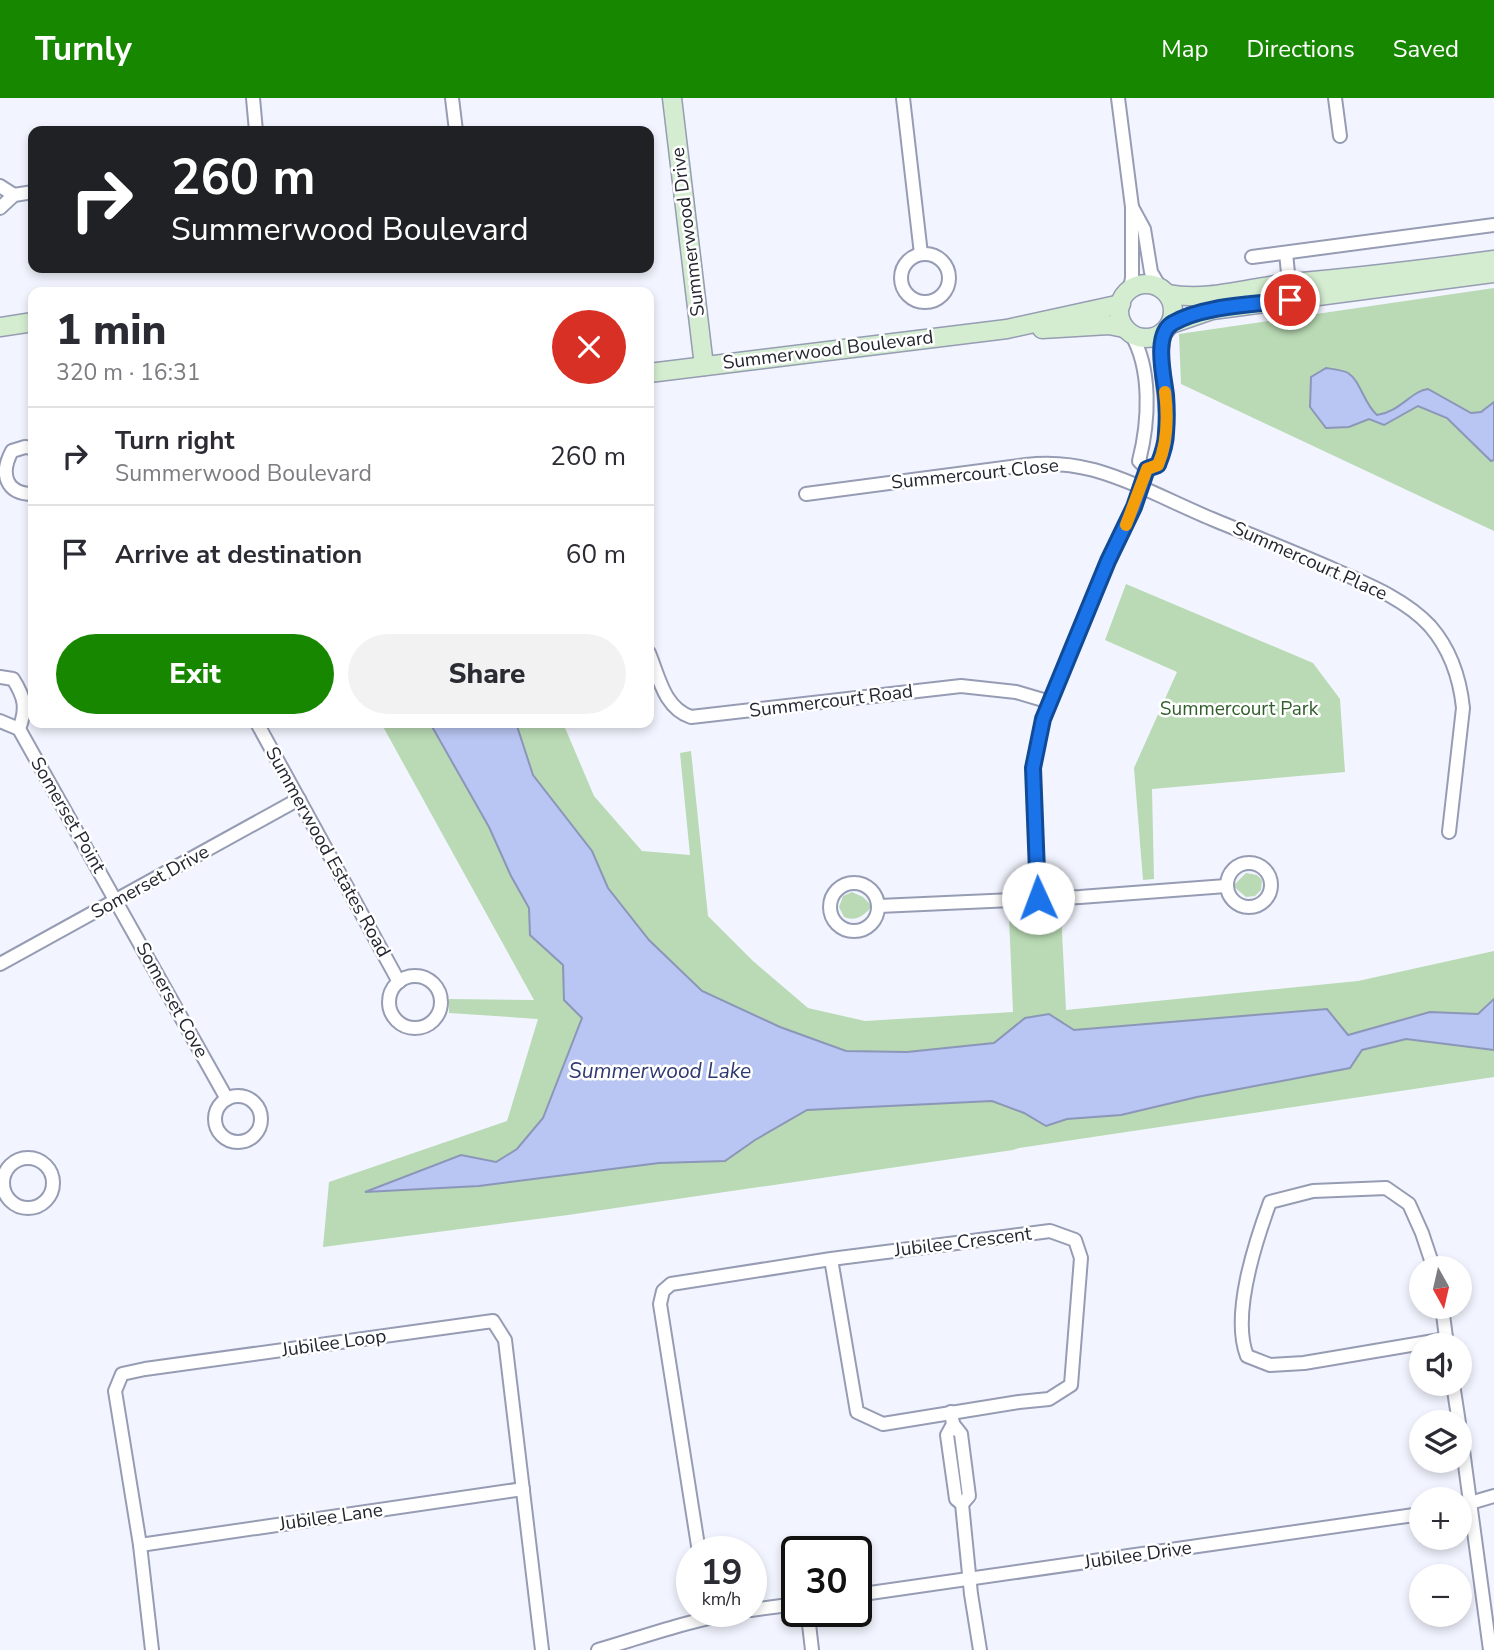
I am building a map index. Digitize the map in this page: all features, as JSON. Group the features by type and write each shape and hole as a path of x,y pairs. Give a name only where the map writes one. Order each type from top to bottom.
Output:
{"street":[{"path":"253,98 256,126"},
{"path":"452,98 455,126"},
{"name":"Summerwood Drive","path":"672,98 704,366"},
{"path":"904,98 921,254"},
{"path":"1118,98 1132,207 1132,278 1119,317 1140,349 1144,367 1146,411 1139,461 1147,469"},
{"path":"1335,98 1340,136"},
{"path":"0,186 14,195"},
{"path":"0,208 14,195 28,193"},
{"path":"1132,207 1144,229 1151,272 1174,307 1161,352 1166,398 1166,436 1158,465 1147,469"},
{"path":"1252,257 1494,225"},
{"path":"1286,253 1289,283"},
{"path":"1125,296 1150,283 1164,291 1193,297 1289,283 1337,280 1494,260"},
{"path":"1128,331 1147,339 1212,310 1494,273"},
{"name":"Summerwood Boulevard","path":"654,372 1007,328 1125,296"},
{"path":"0,327 28,323"},
{"name":"Summerwood Boulevard","path":"1007,328 1036,330 1109,325 1128,331"},
{"path":"28,447 12,451 5,462 5,476 10,487 28,494"},
{"name":"Summercourt Close","path":"806,494 1042,463 1094,470 1141,487"},
{"path":"1038,898 1033,768 1043,719 1147,469"},
{"name":"Summercourt Place","path":"1141,487 1370,586 1396,600 1430,626 1454,666 1462,699 1461,733 1449,832"},
{"name":"Summercourt Road","path":"654,665 669,701 681,713 691,717 961,686 1016,692 1050,702"},
{"path":"0,677 13,679 23,694 24,715 19,729 0,721"},
{"name":"Summerwood Estates Road","path":"260,728 399,982"},
{"name":"Somerset Point","path":"19,729 117,900"},
{"name":"Somerset Drive","path":"0,964 299,799"},
{"path":"879,906 1226,886"},
{"name":"Somerset Cove","path":"117,900 227,1099"},
{"path":"415,976 432,982 440,998 438,1014 433,1021 419,1028 411,1028 397,1021 392,1014 389,997 399,982 415,976"},
{"path":"21,1158 37,1159 44,1163 52,1176 51,1193 46,1200 31,1208 14,1204 2,1191 7,1168 21,1158"},
{"path":"1409,1348 1304,1363 1270,1365 1247,1356 1242,1342 1241,1318 1258,1234 1270,1202 1313,1191 1386,1188 1409,1204 1430,1256"},
{"name":"Jubilee Crescent","path":"696,1536 660,1304 663,1291 671,1284 831,1259 1050,1231 1075,1240 1081,1258 1071,1385 1049,1399 952,1418 883,1424 857,1412 831,1259"},
{"name":"Jubilee Loop","path":"152,1650 140,1545 116,1391 122,1374 493,1321 505,1340 542,1650"},
{"path":"952,1418 961,1434 969,1496 962,1504 980,1650"},
{"name":"Jubilee Lane","path":"140,1545 523,1489"},
{"path":"1472,1503 1494,1496"},
{"name":"Jubilee Drive","path":"872,1593 1409,1516"},
{"path":"1472,1546 1490,1650"},
{"path":"598,1650 676,1624"},
{"path":"809,1627 813,1650"}],"green space":[{"path":"1494,288 1494,531 1181,384 1179,334"},
{"name":"Summercourt Park","path":"1126,584 1313,663 1340,699 1345,772 1152,789 1154,879 1143,880 1134,768 1177,672 1105,640"},
{"path":"384,728 565,728 594,796 642,851 690,855 680,753 691,751 708,916 753,961 808,1008 865,1021 1013,1012 1009,916 1061,913 1066,1010 1358,981 1494,951 1494,1077 568,1215 323,1247 329,1182 507,1121 538,1019 449,1013 449,999 534,1000"},
{"path":"1246,873 1257,875 1262,880 1261,890 1255,896 1246,897 1233,886"},
{"path":"852,892 863,897 872,906 863,915 852,919 844,917 839,907 843,896"}],"water":[{"path":"1326,368 1343,371 1352,376 1377,415 1392,410 1416,393 1428,389 1471,413 1481,412 1494,402 1494,460 1491,461 1447,418 1418,406 1384,425 1369,419 1349,427 1326,428 1310,407 1311,377"},
{"name":"Summerwood Lake","path":"433,728 518,728 533,775 592,851 608,888 649,940 702,991 780,1027 846,1051 907,1052 994,1043 1025,1018 1049,1014 1074,1030 1327,1009 1348,1035 1430,1012 1478,1014 1494,999 1494,1050 1406,1039 1362,1050 1350,1068 1197,1097 1121,1115 1067,1119 1046,1126 1024,1113 992,1101 807,1110 725,1161 659,1163 479,1186 365,1192 461,1155 496,1162 517,1149 543,1118 582,1018 564,1000 563,965 530,935 529,908 489,827"}],"slow traffic":[{"path":"1126,525 1147,469 1158,465 1162,455 1166,436 1165,392"}],"route":[{"path":"1038,898 1033,768 1043,719 1108,561 1134,507 1147,469 1158,465 1162,455 1167,416 1161,360 1165,331 1171,324 1212,310 1290,300"}]}
